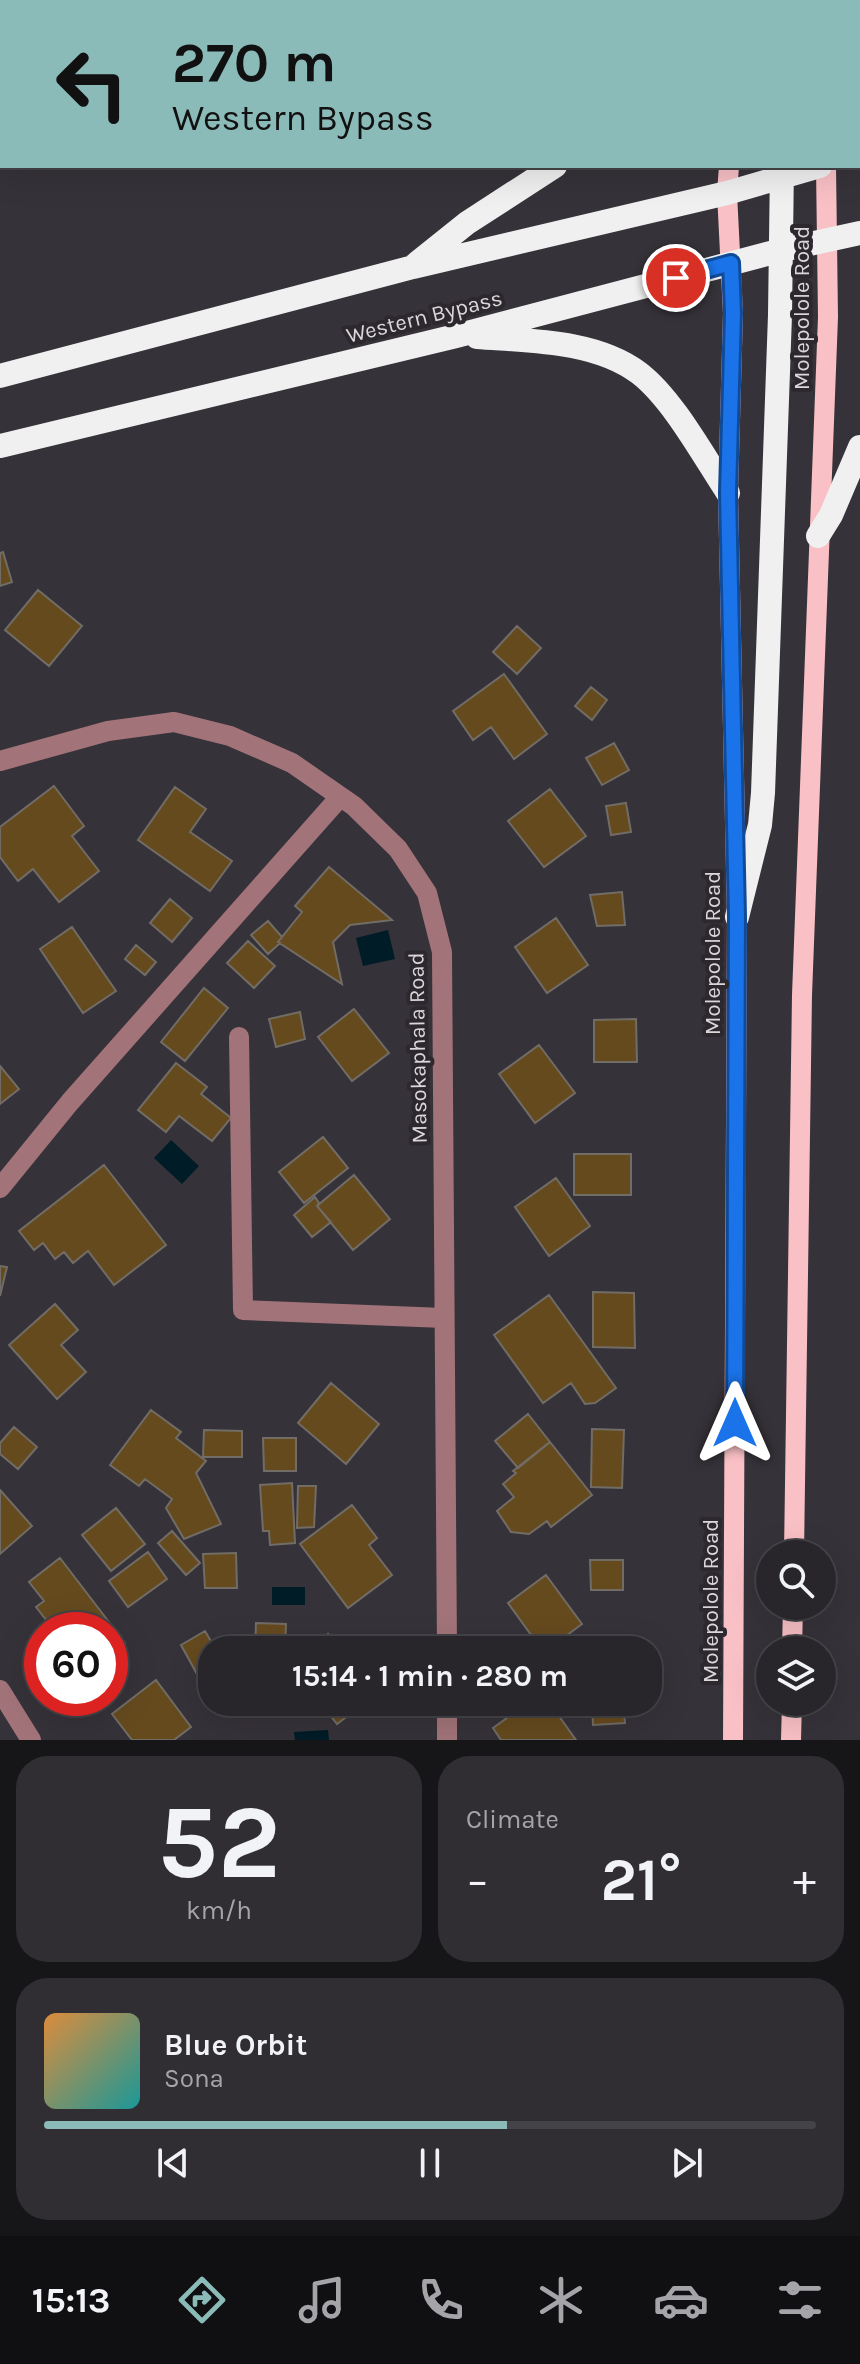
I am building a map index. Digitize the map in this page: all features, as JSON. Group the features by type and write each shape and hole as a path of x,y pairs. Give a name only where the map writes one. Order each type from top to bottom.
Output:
{"highway":[{"path":"413,267 467,223 552,168"},
{"path":"0,376 413,267 727,193 782,172 809,168"},
{"path":"737,917 760,825 763,793 782,172"},
{"name":"Western Bypass","path":"0,446 456,336 731,263 860,233"},
{"path":"456,336 581,349 617,361 640,374 669,406 728,493"},
{"path":"818,536 831,515 860,447"}],"main road":[{"name":"Molepolole Road","path":"729,168 727,193 733,313 728,493 737,917 733,1740"},
{"name":"Molepolole Road","path":"794,1540 802,995 828,317 823,168"},
{"path":"791,1740 792,1716"}],"street":[{"name":"Masokaphala Road","path":"0,761 108,731 174,722 230,736 292,763 354,806 398,849 427,893 442,952 447,1636"},
{"path":"0,1188 70,1102 340,797"},
{"path":"239,1037 243,1310 444,1318"},
{"path":"0,1690 31,1740"},
{"path":"447,1716 447,1740"}],"water":[{"path":"388,930 395,959 363,966 356,938"},
{"path":"171,1140 199,1166 182,1184 154,1158"},
{"path":"272,1587 305,1587 305,1605 272,1605"},
{"path":"328,1730 329,1740 295,1740 294,1732"}],"building":[{"path":"3,552 12,582 0,586 0,553"},
{"path":"38,590 82,626 49,666 5,630"},
{"path":"517,626 541,648 517,674 493,652"},
{"path":"504,674 547,734 514,759 491,727 473,740 453,711"},
{"path":"591,687 607,700 592,720 575,706"},
{"path":"614,743 629,770 602,785 586,758"},
{"path":"54,786 84,826 72,836 99,871 59,902 33,869 18,881 0,857 0,827"},
{"path":"175,787 206,809 190,832 232,861 210,891 138,840"},
{"path":"550,789 586,836 544,867 508,821"},
{"path":"626,803 631,832 611,835 606,806"},
{"path":"329,867 392,920 350,925 333,942 342,984 278,942 302,912 295,906"},
{"path":"622,892 625,925 597,926 590,895"},
{"path":"170,899 192,918 172,942 150,923"},
{"path":"556,918 588,965 547,993 515,947"},
{"path":"268,921 282,937 268,954 251,935"},
{"path":"72,927 116,991 83,1013 40,949"},
{"path":"248,941 275,966 254,988 227,963"},
{"path":"136,945 156,962 145,975 125,959"},
{"path":"204,988 228,1008 185,1061 161,1042"},
{"path":"354,1009 389,1053 352,1081 318,1037"},
{"path":"300,1012 305,1039 276,1047 269,1019"},
{"path":"636,1019 637,1062 594,1062 594,1020"},
{"path":"539,1045 575,1093 535,1123 499,1074"},
{"path":"176,1063 207,1087 201,1094 231,1118 212,1141 179,1116 166,1132 138,1110"},
{"path":"0,1066 19,1089 0,1104"},
{"path":"323,1137 348,1168 304,1203 279,1172"},
{"path":"574,1154 631,1154 631,1195 574,1195"},
{"path":"104,1165 166,1245 114,1285 88,1251 73,1263 64,1252 55,1259 43,1243 34,1250 19,1231"},
{"path":"354,1175 390,1219 353,1250 317,1206"},
{"path":"556,1178 590,1226 549,1256 515,1207"},
{"path":"315,1197 319,1203 317,1206 331,1222 312,1237 294,1215"},
{"path":"0,1266 7,1267 0,1296"},
{"path":"593,1292 634,1293 635,1348 593,1347"},
{"path":"549,1295 616,1388 595,1403 585,1404 571,1383 543,1403 494,1335"},
{"path":"55,1304 78,1330 61,1345 86,1372 57,1399 9,1345"},
{"path":"331,1383 379,1424 346,1464 298,1423"},
{"path":"151,1410 181,1432 176,1438 206,1461 196,1473 221,1524 184,1539 166,1508 172,1499 145,1479 139,1486 110,1465"},
{"path":"528,1414 550,1442 518,1468 495,1441"},
{"path":"14,1427 37,1447 18,1469 0,1454 0,1443"},
{"path":"592,1429 624,1430 622,1488 591,1487"},
{"path":"204,1430 242,1431 242,1457 203,1457"},
{"path":"263,1438 296,1438 296,1471 264,1471"},
{"path":"550,1442 592,1495 551,1527 547,1521 529,1534 511,1532 497,1511 514,1497 503,1484 516,1473 513,1471"},
{"path":"292,1483 295,1543 270,1545 269,1531 263,1531 260,1485"},
{"path":"298,1486 316,1486 314,1527 297,1528"},
{"path":"0,1490 32,1526 0,1554"},
{"path":"352,1505 377,1538 369,1545 392,1575 348,1608 300,1544"},
{"path":"116,1508 145,1544 111,1571 82,1535"},
{"path":"172,1531 200,1563 186,1575 158,1543"},
{"path":"148,1552 167,1579 128,1607 109,1581"},
{"path":"236,1553 237,1588 205,1588 203,1554"},
{"path":"60,1558 101,1612 40,1612 36,1607 44,1601 29,1582"},
{"path":"590,1560 623,1560 623,1590 591,1590"},
{"path":"546,1575 582,1624 566,1636 532,1636 508,1603"},
{"path":"256,1623 286,1624 286,1636 256,1636"},
{"path":"205,1631 208,1636 198,1636 197,1674 181,1645"},
{"path":"156,1680 191,1727 174,1740 132,1740 114,1716 128,1716 128,1702"},
{"path":"331,1716 348,1716 337,1724"},
{"path":"510,1716 559,1716 576,1740 501,1740 493,1728"},
{"path":"593,1716 624,1716 625,1723 593,1725"}],"route":[{"path":"676,278 731,263 733,313 728,493 737,917 735,1423"}]}
